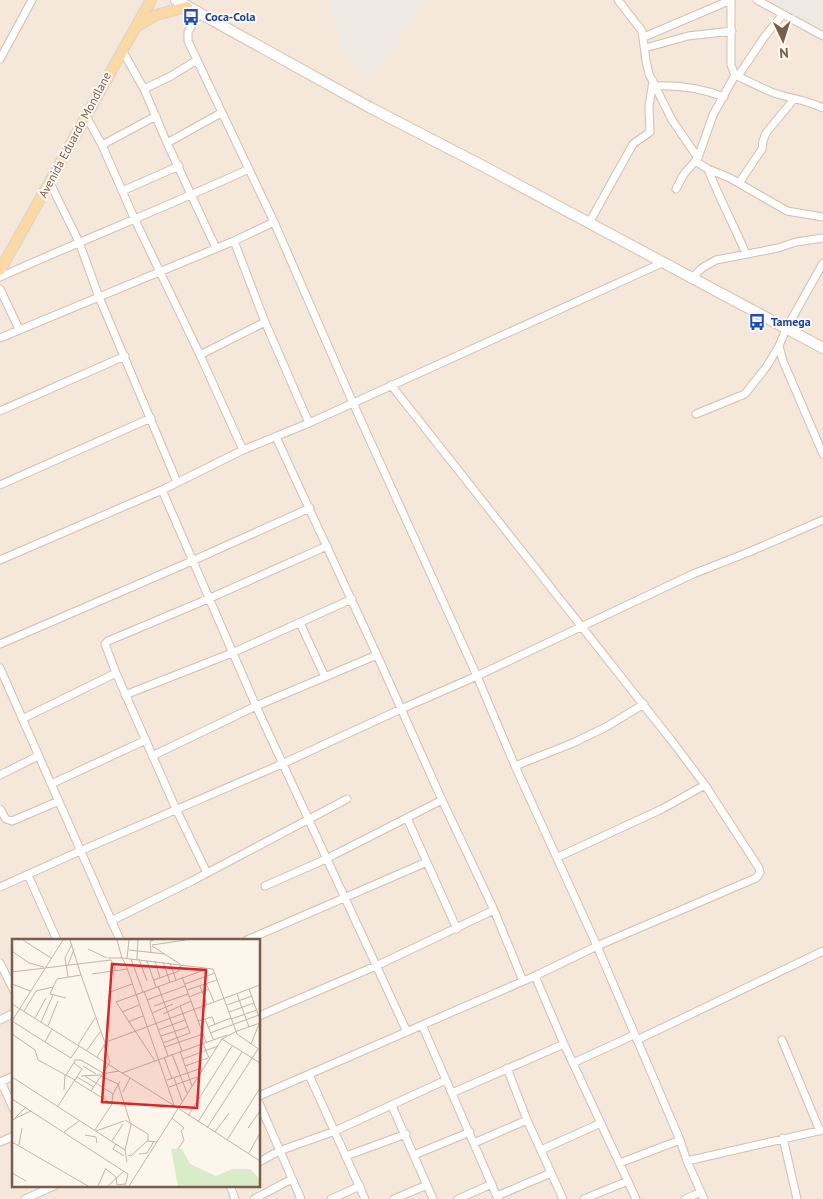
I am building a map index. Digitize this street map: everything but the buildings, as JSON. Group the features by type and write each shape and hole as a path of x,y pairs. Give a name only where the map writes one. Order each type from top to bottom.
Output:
{"main road":[{"name":"Avenida Eduardo Mondlane","path":"0,270 151,0"},
{"path":"176,0 368,107 481,165 823,348"},
{"path":"136,27 156,15 187,5"}],"street":[{"path":"0,59 32,0"},
{"path":"618,0 622,8 638,24 642,31 646,61 654,84 672,120 696,160 708,169 739,183 787,211 823,217"},
{"path":"644,37 731,0 731,65 736,75 772,92 794,99 809,101 823,108"},
{"path":"757,0 823,36"},
{"path":"199,13 188,32 188,40 274,222 353,403 597,946 702,1196 685,1199"},
{"path":"676,189 684,174 696,160 714,115 736,75 783,14"},
{"path":"645,48 688,36 732,31"},
{"path":"122,50 144,89 216,248"},
{"path":"144,89 171,76 197,60"},
{"path":"589,223 633,144 650,132 649,106 654,84"},
{"path":"654,84 691,87 724,97"},
{"path":"739,183 762,149 766,133 794,99"},
{"path":"167,143 222,113"},
{"path":"86,116 102,145 159,272 200,355 243,450"},
{"path":"102,145 156,116"},
{"path":"122,191 178,166"},
{"path":"0,276 135,220 249,169"},
{"path":"708,169 746,254"},
{"path":"50,183 79,242 99,296 177,482"},
{"path":"0,338 234,242 274,222"},
{"path":"691,278 708,264 730,257 823,238"},
{"path":"234,242 265,322 308,423"},
{"path":"0,560 162,490 243,450 353,403 662,263"},
{"path":"696,414 745,394 767,366 779,346 786,329 823,263"},
{"path":"0,289 19,329"},
{"path":"200,355 265,322"},
{"path":"779,346 783,361 823,454"},
{"path":"0,411 125,356"},
{"path":"260,1096 535,976 597,946 756,878 760,873 759,868 705,785 644,704 581,627 391,385"},
{"path":"0,485 151,418"},
{"path":"276,437 494,910 523,981"},
{"path":"162,490 208,599 282,764 407,1032"},
{"path":"0,644 310,508"},
{"path":"0,887 282,764 477,676 692,574 823,520"},
{"path":"206,872 125,695 106,644 108,641 327,546"},
{"path":"125,695 232,653 352,599"},
{"path":"300,623 324,677"},
{"path":"152,756 256,706 377,655"},
{"path":"1,672 120,939"},
{"path":"22,718 116,673"},
{"path":"515,766 574,743 606,727 644,704"},
{"path":"51,784 146,740"},
{"path":"0,775 38,756"},
{"path":"558,857 662,809 705,785"},
{"path":"111,921 347,799"},
{"path":"265,886 326,859 442,800"},
{"path":"0,809 6,819 12,820 59,801"},
{"path":"407,818 457,929"},
{"path":"249,939 427,862"},
{"path":"28,875 57,939"},
{"path":"260,1016 376,966 494,910"},
{"path":"573,1063 635,1037 823,951"},
{"path":"0,963 12,987"},
{"path":"535,976 564,1044 636,1199"},
{"path":"0,1020 12,1014"},
{"path":"422,1025 498,1197 551,1172"},
{"path":"686,1161 821,1130 782,1040"},
{"path":"452,1093 564,1044"},
{"path":"507,1068 527,1120 563,1199"},
{"path":"309,1074 365,1199"},
{"path":"12,1077 0,1082 12,1106"},
{"path":"260,1161 279,1151 335,1131 446,1080"},
{"path":"260,1106 301,1199"},
{"path":"392,1106 406,1134 433,1199"},
{"path":"474,1143 527,1120"},
{"path":"541,1150 601,1123"},
{"path":"414,1155 470,1132"},
{"path":"346,1156 406,1134"},
{"path":"0,1142 12,1137"},
{"path":"782,1138 797,1199"},
{"path":"620,1163 680,1140"},
{"path":"254,1199 292,1179"},
{"path":"584,1199 628,1181"},
{"path":"458,1199 492,1184"},
{"path":"394,1199 427,1185"},
{"path":"24,1199 54,1186"},
{"path":"230,1186 235,1199"},
{"path":"331,1199 360,1186"}],"shaded area":[{"path":"0,0 752,0 823,38 823,1199 0,1199"},
{"path":"328,0 421,0 397,44 369,75 350,64 354,54 343,49"},
{"path":"763,0 823,0 823,31"}],"place":[{"name":"Coca-Cola","path":"191,17"},
{"name":"Tamega","path":"757,322"}]}
